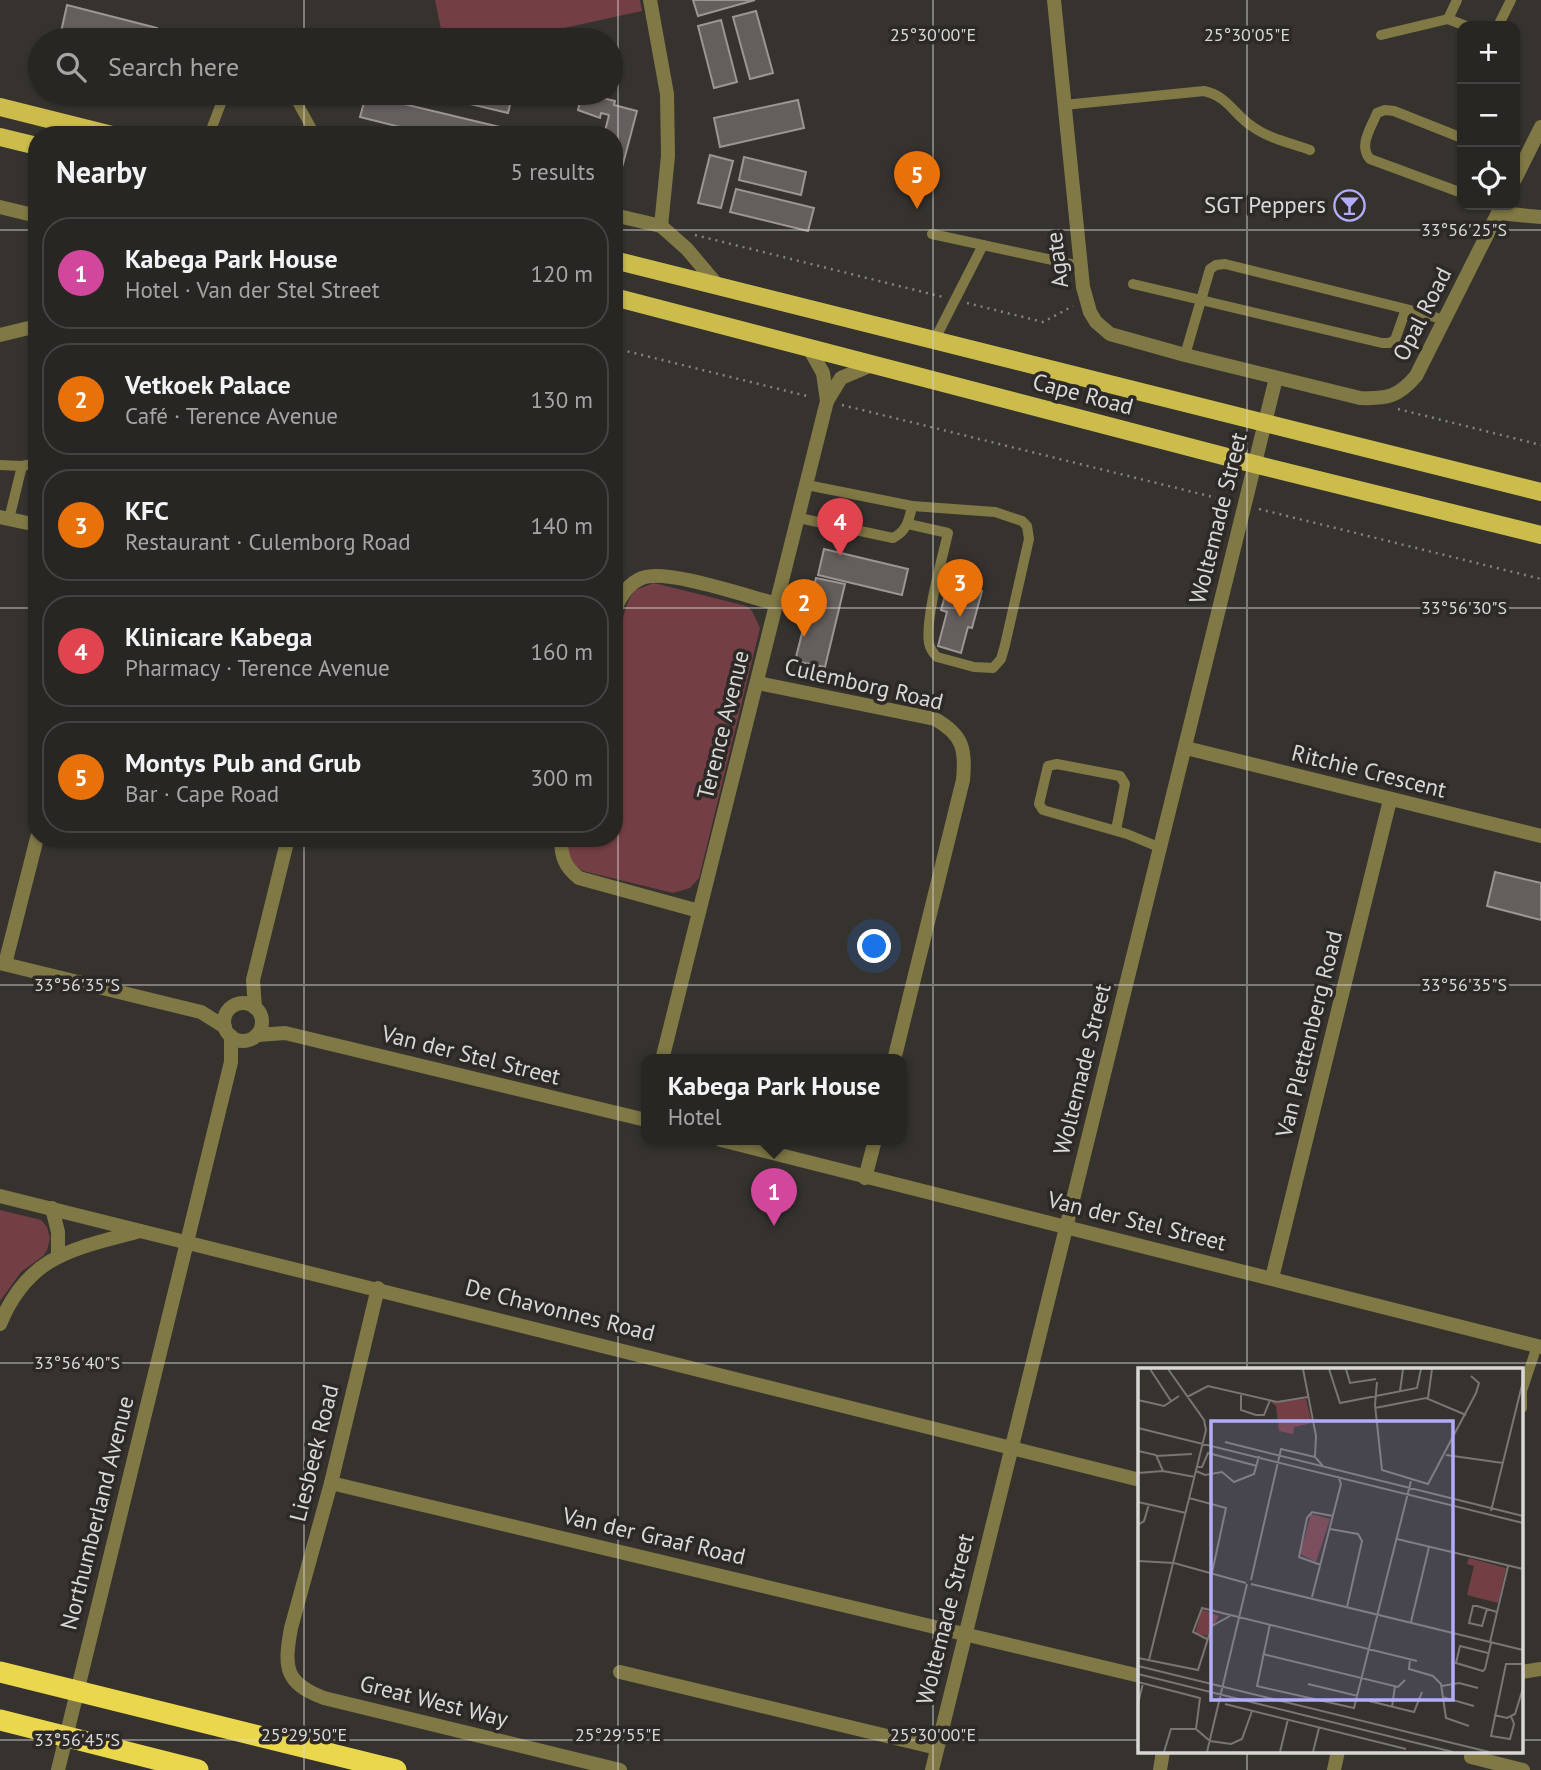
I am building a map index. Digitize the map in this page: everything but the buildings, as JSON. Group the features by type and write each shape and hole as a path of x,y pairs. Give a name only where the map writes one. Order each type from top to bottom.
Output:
{"highway":[{"path":"0,1672 396,1770"},
{"path":"0,1720 198,1770"}],"main road":[{"path":"0,107 76,126"},
{"path":"0,137 28,144"},
{"name":"Cape Road","path":"623,262 1541,492"},
{"name":"Cape Road","path":"623,299 1254,464 1541,535"}],"street":[{"path":"650,0 667,94 668,156 662,226"},
{"name":"Agate","path":"1054,0 1080,266 1085,299 1096,322 1110,334 1276,378"},
{"path":"1520,158 1541,127"},
{"path":"0,206 28,214"},
{"name":"Opal Road","path":"1380,399 1405,390 1416,376 1498,210"},
{"name":"Opal Road","path":"1512,210 1541,217"},
{"path":"623,217 662,226 687,249 719,286"},
{"path":"0,335 28,328"},
{"name":"Terence Avenue","path":"809,348 823,373 827,401"},
{"name":"Terence Avenue","path":"663,1054 827,401 841,378 874,364"},
{"path":"1276,378 1360,398 1380,399"},
{"name":"Woltemade Street","path":"932,1770 1276,378"},
{"path":"5,518 28,523"},
{"path":"623,592 635,581 646,576 676,578 777,604"},
{"name":"Culemborg Road","path":"758,682 935,719 952,729 961,741 965,759 962,780 895,1054"},
{"name":"Ritchie Crescent","path":"1186,748 1541,836"},
{"name":"Van Plettenberg Road","path":"1272,1278 1390,800"},
{"path":"35,847 3,964 201,1012 247,1004 258,1012"},
{"path":"228,1032 224,1021 253,980 286,847"},
{"path":"562,847 567,869 579,878 699,911"},
{"path":"201,1012 228,1032 251,1038 261,1029 253,980"},
{"name":"Van der Stel Street","path":"258,1012 285,1033"},
{"name":"Northumberland Avenue","path":"58,1770 231,1062 228,1032"},
{"name":"Van der Stel Street","path":"251,1038 285,1033 641,1120"},
{"name":"Northumberland Avenue","path":"231,1062 251,1038"},
{"name":"Van der Stel Street","path":"740,1145 1539,1346"},
{"path":"865,1178 874,1145"},
{"path":"0,1196 141,1231"},
{"path":"52,1208 58,1231 58,1255"},
{"name":"De Chavonnes Road","path":"0,1324 23,1283 58,1255 141,1231 1138,1479"},
{"name":"Liesbeek Road","path":"291,1628 331,1483 378,1288"},
{"name":"Van der Graaf Road","path":"331,1483 1138,1676"},
{"name":"Great West Way","path":"291,1628 288,1665 295,1683 306,1691 324,1698 620,1770"},
{"path":"620,1672 937,1748"},
{"path":"1160,1770 1163,1752"},
{"path":"1334,1770 1338,1752"},
{"path":"1471,1759 1523,1770"}],"lane":[{"path":"1448,19 1457,0"},
{"path":"1500,21 1511,0"},
{"path":"1381,35 1448,19 1457,22"},
{"path":"1065,105 1205,91 1227,101 1245,122 1255,129 1310,150"},
{"path":"212,126 220,105"},
{"path":"299,105 310,126"},
{"path":"1457,136 1394,111 1385,110 1377,113 1364,145 1365,153 1370,159 1457,191"},
{"path":"932,234 1080,266"},
{"path":"935,339 983,245"},
{"path":"1185,355 1210,269 1216,265 1225,264 1445,320"},
{"path":"1133,284 1389,343 1395,340 1406,309"},
{"path":"0,465 28,465"},
{"path":"5,518 22,466"},
{"path":"807,485 912,506 995,512 1015,517 1027,526 1027,552 1005,645 1001,659 993,668 974,667 937,657 931,649 930,619 948,533 908,524"},
{"path":"799,518 886,538 897,536 908,524 912,506"},
{"path":"1116,830 1124,779 1057,764 1048,766 1040,808 1116,830 1161,848"},
{"path":"1524,1387 1539,1346"}],"path":[{"path":"662,226 1043,322 1085,299"},
{"path":"623,350 1541,579"},
{"path":"1380,399 1394,408 1541,445"},
{"path":"965,587 972,562"}],"shaded area":[{"path":"435,0 640,0 642,11 564,28 441,28"},
{"path":"654,583 746,606 752,611 760,628 699,878 690,888 673,893 583,871 573,861 569,848 623,847 623,618 635,590"},
{"path":"0,1210 41,1220 47,1227 50,1238 43,1256 21,1272 0,1301"}],"place":[{"name":"SGT Peppers","path":"1349,205"},
{"name":"Montys Pub and Grub","path":"917,209"},
{"name":"Klinicare Kabega","path":"840,556"},
{"name":"KFC","path":"960,617"},
{"name":"Vetkoek Palace","path":"804,637"},
{"name":"Kabega Park House","path":"774,1226"}]}
